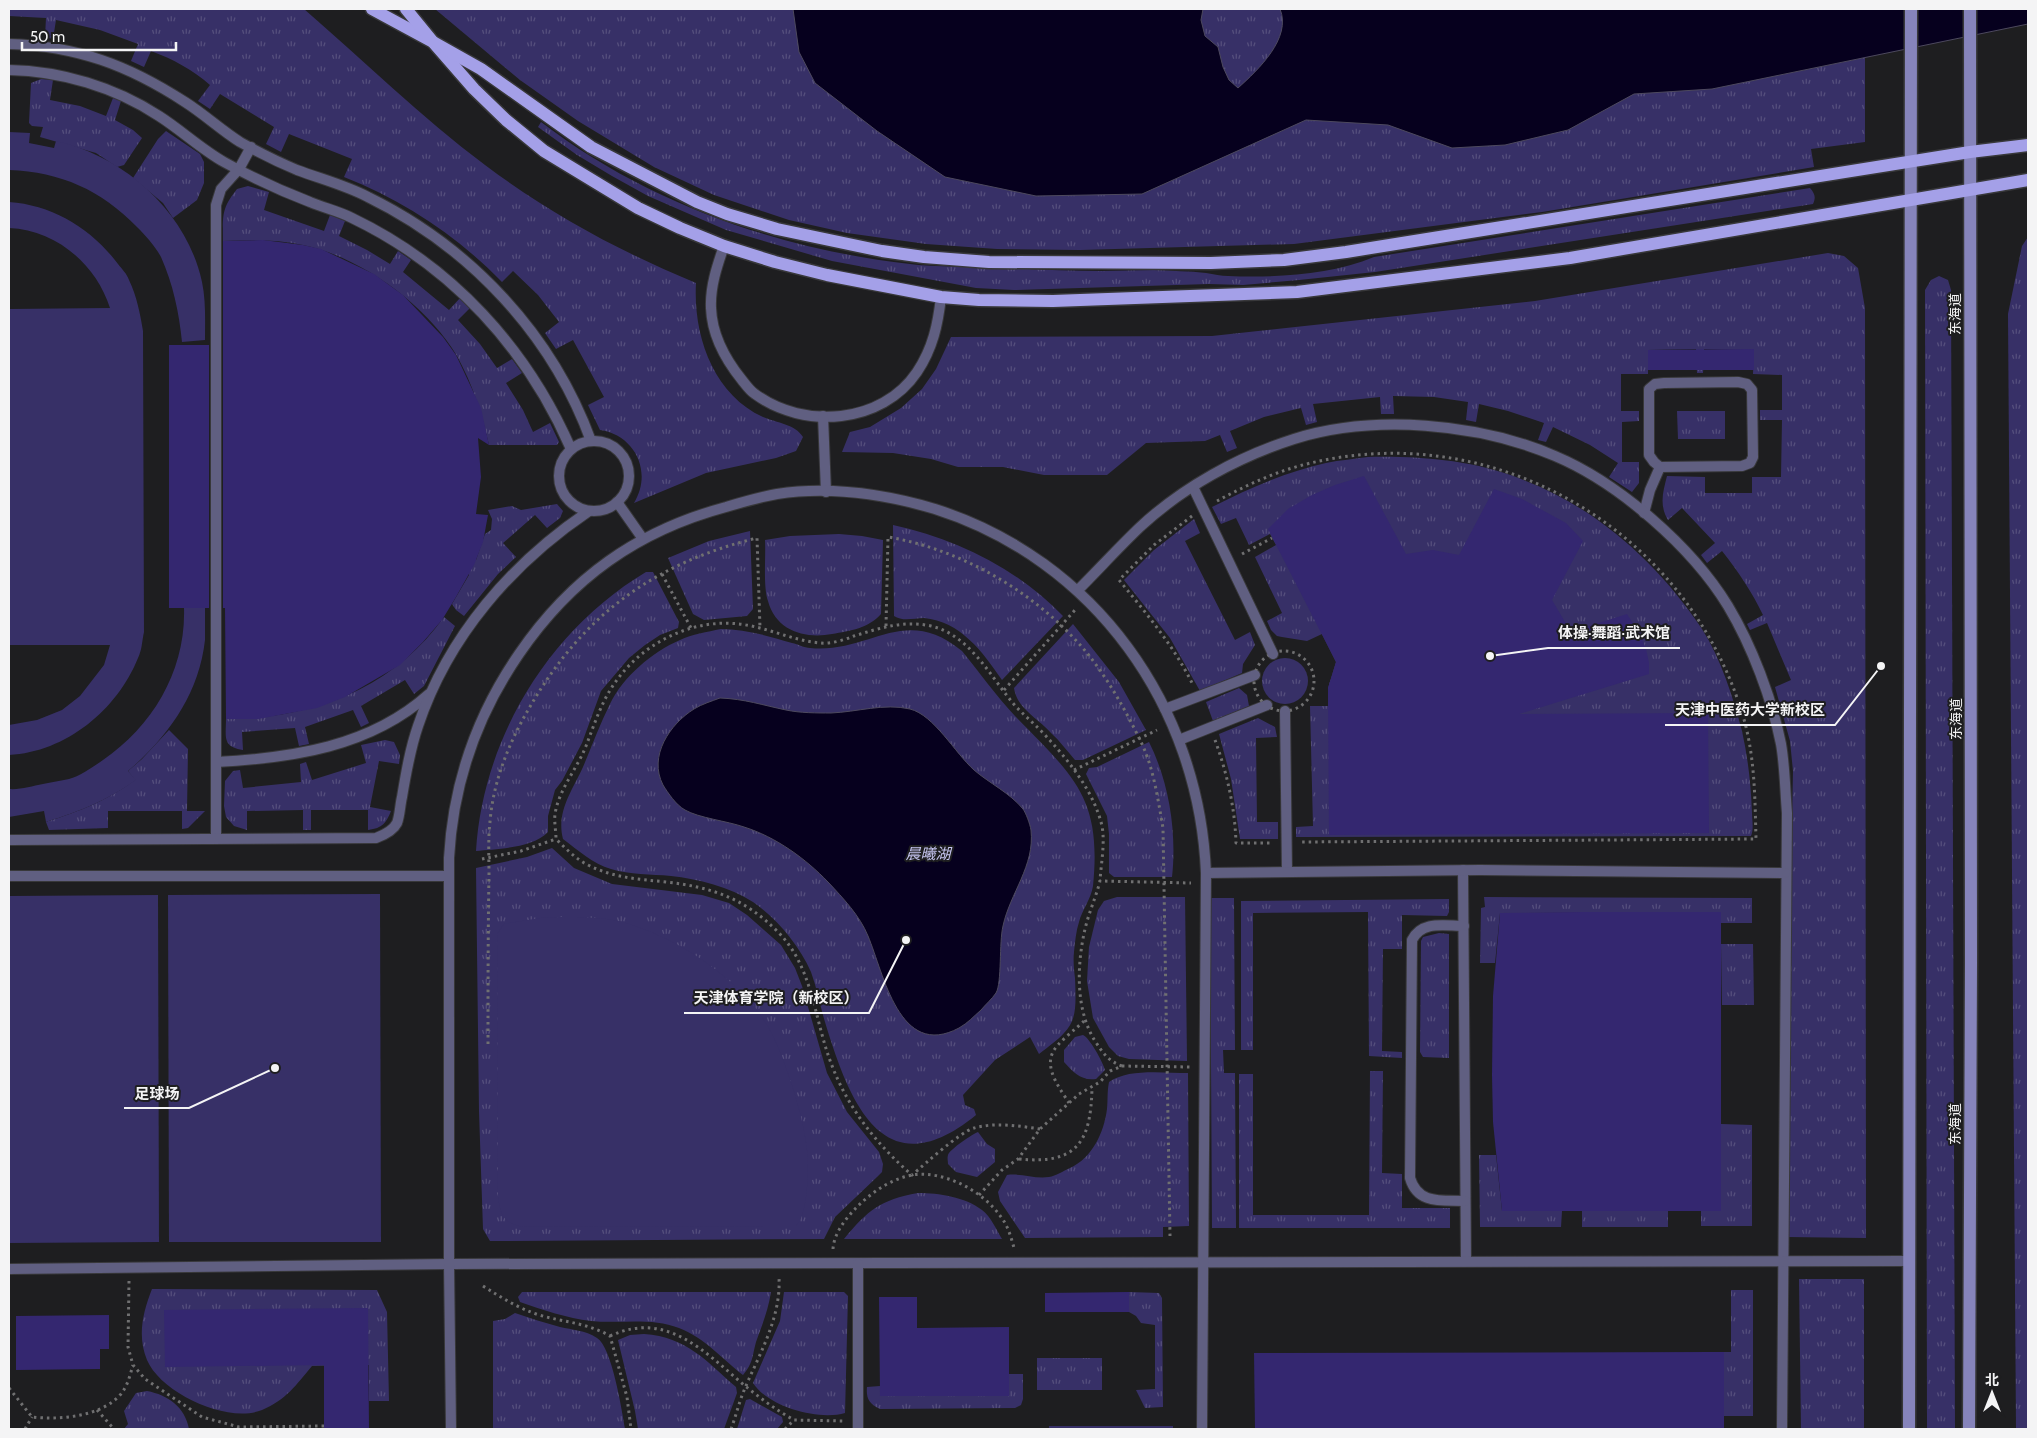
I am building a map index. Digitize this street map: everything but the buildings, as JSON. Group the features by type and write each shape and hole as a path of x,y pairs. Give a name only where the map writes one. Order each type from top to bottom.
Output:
{"main road":[{"path":"372,9 481,69 591,147 697,202 727,214 777,229 834,243 924,257 989,262 1211,263 1284,260 1346,252 1912,163 1970,152 2028,145"},
{"path":"406,9 474,89 506,120 544,151 638,208 724,246 775,262 827,275 941,296 979,300 1053,301 1297,292 1570,258 2028,180"},
{"path":"1909,1429 1911,9"},
{"name":"东海道","path":"1969,1429 1971,972 1970,9"}],"lane":[{"path":"9,44 41,46 79,52 115,64 185,102 240,142 297,170 348,188 388,207 419,225 469,263 509,304 552,360 573,395 591,441"},
{"path":"9,70 53,74 106,89 159,115 212,154 239,169 309,202 352,218 401,245 452,284 493,324 528,370 553,413 571,450"},
{"path":"216,839 216,205 221,189 239,169 251,147"},
{"path":"724,246 711,291 714,329 722,352 753,393 770,403 790,410 833,417 872,410 889,400 916,373 926,357 937,325 941,296"},
{"path":"1664,382 1738,382 1747,384 1752,390 1753,457 1750,463 1742,466 1660,467 1650,455 1650,389 1655,384 1664,382"},
{"path":"823,416 826,492"},
{"path":"1078,590 1140,527 1164,506 1192,487 1254,454 1294,439 1358,426 1414,426 1468,431 1529,446 1556,457 1583,471 1644,513 1682,548 1715,587 1729,607 1761,676 1777,728 1784,770 1787,813 1785,873 1782,1429"},
{"path":"591,441 603,442 614,447 628,465 629,477 627,488 617,502 601,510 589,511 569,501 562,492 559,480 561,464 571,450 580,443 591,441"},
{"path":"1644,513 1650,490 1660,467"},
{"path":"1192,487 1273,654"},
{"path":"451,1429 448,1264 448,876 450,846 458,791 475,734 500,683 530,638 566,597 625,549 665,527 689,518 778,494 826,492 880,494 966,519 1023,550 1053,570 1078,590 1098,611 1139,664 1172,723 1179,740 1198,798 1205,846 1202,1429"},
{"path":"617,502 643,539"},
{"path":"9,840 376,838 389,833 397,823 411,750 418,726 434,689 472,620 495,592 543,544 589,511"},
{"path":"1164,709 1255,675"},
{"path":"216,762 289,756 337,745 381,727 417,704 434,689"},
{"path":"1179,740 1267,705"},
{"path":"1284,711 1288,872"},
{"path":"1206,878 1288,872 1463,870 1785,873"},
{"path":"1463,870 1466,1261"},
{"path":"9,876 448,876"},
{"path":"1464,926 1432,925 1423,927 1416,932 1412,940 1410,1178 1412,1186 1420,1196 1433,1200 1465,1201"},
{"path":"9,1269 448,1264 1204,1264 1466,1261 1909,1261"},
{"path":"858,1264 858,1425"}],"path":[{"path":"1198,697 1186,672 1168,643 1119,580 1154,545 1203,508 1248,485 1299,466 1328,460 1388,453 1422,455 1479,463 1531,480 1555,491 1606,522 1637,546 1666,577 1706,630 1721,660 1745,724 1753,772 1756,839 1236,843 1230,792 1223,763 1211,728"},
{"path":"886,626 888,536 945,551 1018,590 1034,601 1061,627 1098,667 1124,709 1139,739 1156,791 1163,828 1170,1236"},
{"path":"488,1044 490,821 497,783 508,749 522,720 554,668 592,624 623,599 662,574 698,557 758,538 760,628"},
{"path":"1228,561 1272,538"},
{"path":"662,574 691,628"},
{"path":"1004,690 1086,598"},
{"path":"1015,1264 1014,1249 1009,1231 989,1202 954,1182 935,1175 912,1175 895,1160 851,1106 829,1058 805,974 790,946 778,932 750,908 718,892 679,884 621,877 588,865 571,854 556,839 555,815 559,800 585,749 601,706 621,674 654,644 691,628 714,623 739,624 760,628 801,640 823,644 844,640 886,626 909,623 950,632 966,646 1012,702 1044,734 1074,770 1086,787 1102,824 1100,881 1082,947 1080,982 1084,1021 1111,1062 1122,1066 1205,1067"},
{"path":"1285,651 1301,656 1312,668 1314,685 1308,700 1294,710 1275,710 1260,698 1256,690 1255,675 1261,663 1273,654 1285,651"},
{"path":"1074,770 1172,723"},
{"path":"482,859 521,851 556,839"},
{"path":"1100,881 1165,882 1206,878"},
{"path":"1069,1103 1054,1079 1051,1062 1053,1051 1084,1021"},
{"path":"979,1196 1002,1170 1018,1159 1040,1129 1069,1103 1092,1087 1110,1071 1122,1066"},
{"path":"1018,1159 1052,1160 1076,1148 1085,1136 1089,1121 1092,1087"},
{"path":"832,1264 833,1245 838,1230 848,1215 877,1189 912,1175 930,1159 973,1129 992,1126 1040,1129"},
{"path":"732,1429 746,1386 759,1360 775,1314 779,1290 779,1264"},
{"path":"129,1268 128,1347 133,1365 145,1378 202,1417 239,1427 324,1426"},
{"path":"483,1286 515,1306 539,1315 595,1328 610,1336 627,1397 631,1429"},
{"path":"610,1336 624,1329 641,1328 664,1331 681,1336 712,1357 773,1408 794,1420 858,1425"},
{"path":"32,1417 62,1417 97,1410 112,1402 121,1394 129,1381 133,1365"},
{"path":"9,1388 32,1417"},
{"path":"97,1410 114,1429"},
{"path":"25,1429 32,1417"},
{"path":"785,1429 794,1420"}],"green space":[{"path":"9,9 304,9 438,128 510,183 561,216 613,245 696,283 698,323 710,361 719,378 731,394 746,407 763,417 791,427 800,433 803,437 796,451 776,458 706,473 634,503 642,479 637,457 623,439 612,433 600,430 588,405 604,397 573,340 556,349 545,333 559,322 538,295 513,271 502,282 485,265 429,221 388,197 344,177 352,159 289,134 281,152 266,144 274,127 220,94 210,109 198,101 210,85 197,74 175,61 151,51 144,67 131,61 138,44 100,30 56,20 53,39 45,37 46,18 9,16"},
{"path":"435,9 1865,9 1865,142 1811,149 1814,167 1542,212 1294,244 1080,250 997,249 926,244 847,233 789,220 714,195 654,167 578,121 520,80"},
{"path":"41,79 53,80 50,100 80,106 106,116 113,98 121,101 115,120 133,130 142,138 124,165 117,167 96,153 40,137 43,127 32,126 29,123 31,83"},
{"path":"541,122 582,151 625,176 670,199 716,218 763,234 812,247 861,257 926,266 1086,271 1154,270 1200,272 1225,276 1283,276 1340,268 1374,257 1810,188 1815,197 1813,204 1375,272 1243,285 1209,284 1014,290 976,288 832,261 726,230 648,196 612,176 577,155 538,127"},
{"path":"166,131 200,154 204,162 204,183 197,200 173,218 163,203 133,178 158,139"},
{"path":"9,132 30,133 29,143 54,148 56,141 81,148 128,174 149,191 167,211 182,233 194,256 203,289 205,340 182,342 177,309 169,277 161,257 144,234 109,203 79,185 46,175 9,170"},
{"path":"248,186 269,192 264,210 324,231 330,215 345,221 339,236 390,264 398,251 411,260 403,272 449,310 460,298 470,308 458,320 480,344 497,368 512,359 522,373 506,383 523,410 533,432 550,423 559,442 557,445 489,445 480,411 468,378 457,356 444,337 410,302 391,286 369,272 325,251 303,245 253,240 223,241 223,219 228,202 237,189"},
{"path":"9,202 41,208 70,221 84,230 108,251 124,272 136,299 143,331 144,632 139,655 129,677 103,711 69,737 50,746 30,752 9,755 9,725 37,720 62,710 80,696 104,665 110,645 9,645 9,309 110,308 104,292 95,277 72,252 43,235 9,228"},
{"path":"2028,237 2028,1429 2016,1429 2008,314 2022,246"},
{"path":"1828,253 1844,256 1858,268 1865,308 1866,1238 1788,1237 1793,771 1790,741 1775,687 1791,680 1767,623 1750,630 1747,624 1763,615 1734,566 1722,551 1707,563 1701,555 1715,543 1682,508 1668,520 1663,509 1663,493 1667,476 1705,477 1705,493 1752,493 1752,477 1781,477 1782,420 1760,420 1760,410 1782,410 1782,375 1753,374 1754,350 1704,349 1703,373 1697,373 1696,349 1648,350 1648,374 1621,374 1621,411 1639,411 1639,421 1622,422 1622,462 1639,462 1639,483 1632,492 1609,477 1618,463 1590,445 1553,427 1546,442 1538,440 1544,423 1479,404 1476,422 1466,420 1468,402 1434,397 1393,396 1394,414 1381,414 1380,397 1313,404 1317,422 1306,425 1301,408 1264,417 1230,431 1237,448 1227,452 1220,435 1205,441 1146,443 1107,475 1044,475 1003,467 958,467 931,459 893,453 842,452 850,432 870,427 901,408 922,389 936,369 951,337 1212,336 1535,301"},
{"path":"1939,276 1948,280 1951,290 1955,1429 1927,1429 1925,290 1931,280"},
{"path":"169,345 205,345 205,640 202,660 196,678 189,696 168,729 143,758 128,771 136,780 93,805 46,822 44,811 9,817 9,789 69,779 82,774 103,760 137,731 163,694 172,674 179,653 183,631 184,608 169,608"},
{"path":"1677,411 1725,411 1725,439 1678,439"},
{"path":"1368,457 1446,460 1484,467 1521,479 1549,491 1600,521 1645,560 1685,605 1702,629 1726,679 1746,751 1752,803 1753,827 1751,836 1296,837 1296,827 1313,826 1310,706 1328,706 1328,688 1336,662 1322,634 1307,641 1277,636 1271,630 1267,621 1282,613 1255,557 1276,545 1270,534 1249,545 1236,518 1221,524 1212,507 1254,487 1297,471 1331,462"},
{"path":"557,504 563,511 560,518 547,528 535,515 503,543 516,557 498,574 464,616 456,610 452,604 469,575 468,558 476,560 485,534 491,530 492,519 488,510 512,506 521,510"},
{"path":"1194,519 1200,533 1185,541 1235,640 1250,632 1255,645 1243,664 1242,673 1200,691 1170,638 1124,580 1154,550"},
{"path":"893,525 940,539 985,558 1026,584 1063,616 1002,680 978,649 949,625 937,620 924,618 905,619 894,616"},
{"path":"750,531 753,609 747,616 704,620 693,614 668,558 709,541"},
{"path":"839,534 883,540 881,614 871,623 846,632 812,635 793,631 778,620 772,611 766,595 765,540 790,536"},
{"path":"646,572 653,572 679,622 678,628 660,635 629,658 601,691 582,743 562,781 555,790 548,816 548,832 524,845 476,851 481,809 492,768 507,728 527,691 551,656 580,624 611,596"},
{"path":"444,617 455,626 424,686 414,694 405,680 361,706 369,723 361,727 353,710 305,727 309,744 299,746 295,728 242,732 243,750 236,749 228,744 226,719 258,718 289,713 319,706 348,695 375,681 400,663 423,642"},
{"path":"1073,624 1119,682 1146,730 1083,760 1075,760 1054,736 1024,708 1019,702 1014,688"},
{"path":"721,629 756,633 810,648 831,648 904,631 922,631 941,637 962,651 1008,709 1068,772 1088,808 1093,830 1095,855 1093,886 1080,918 1076,937 1074,958 1075,1005 1071,1023 1060,1037 1039,1054 1030,1037 995,1060 963,1095 965,1105 974,1109 976,1115 944,1136 917,1144 894,1140 875,1127 859,1106 846,1081 825,1022 811,972 794,942 771,916 753,902 724,888 692,879 618,871 604,867 563,839 561,829 566,802 606,712 622,684 639,666 669,645 690,636"},
{"path":"1285,658 1298,662 1304,668 1308,681 1304,694 1298,700 1285,704 1272,700 1266,694 1262,681 1266,668 1272,662"},
{"path":"1239,688 1247,695 1249,706 1213,721 1206,702"},
{"path":"1258,718 1275,727 1277,737 1256,738 1257,822 1278,822 1278,839 1240,839 1231,779 1219,734"},
{"path":"169,730 188,749 187,811 205,811 188,828 182,829 182,811 108,811 108,828 49,830 46,822 93,805 135,780 128,771"},
{"path":"385,740 394,742 400,755 399,764 379,761 370,807 391,811 381,826 368,830 368,810 311,810 311,830 303,830 303,810 247,811 247,830 234,826 226,817 224,806 225,781 233,771 240,770 243,788 301,782 300,764 306,762 312,780 366,763 361,745"},
{"path":"1149,742 1162,774 1170,808 1173,843 1172,877 1114,877 1109,873 1107,816 1086,774 1089,768 1097,767"},
{"path":"552,848 574,868 612,884 702,895 729,903 747,915 781,945 795,968 802,986 827,1073 847,1112 879,1152 883,1164 882,1172 835,1217 824,1239 490,1241 483,1229 479,1111 476,868 527,857"},
{"path":"380,894 381,1242 169,1242 168,895"},
{"path":"158,895 159,1242 9,1243 9,896"},
{"path":"1117,897 1185,897 1187,1061 1129,1059 1118,1056 1109,1047 1093,1018 1087,981 1089,947 1098,910 1104,901"},
{"path":"1484,897 1752,898 1752,923 1721,923 1721,912 1500,913 1495,963 1480,963 1481,908 1485,907"},
{"path":"1210,898 1234,898 1235,1050 1223,1050 1224,1073 1235,1073 1236,1228 1212,1228"},
{"path":"1449,899 1449,912 1447,916 1402,915 1402,949 1383,949 1382,1051 1402,1052 1402,1058 1369,1056 1368,912 1253,913 1253,1050 1241,1050 1241,901"},
{"path":"561,917 614,920 665,938 707,963 726,978 759,1013 771,1032 783,1058 805,1134 808,1163 807,1187 803,1214 796,1226 523,1227 511,1223 504,1217 498,1195 497,934 504,924 540,918"},
{"path":"1439,933 1449,934 1449,1058 1423,1057 1420,1052 1421,941 1423,937"},
{"path":"1721,944 1753,944 1754,1005 1722,1005"},
{"path":"1083,1035 1096,1050 1105,1070 1096,1079 1082,1077 1064,1062 1064,1050 1075,1037"},
{"path":"1370,1071 1383,1071 1382,1173 1402,1174 1402,1208 1450,1208 1450,1228 1239,1228 1239,1074 1253,1074 1253,1215 1369,1215"},
{"path":"1136,1073 1188,1073 1189,1226 1163,1227 1163,1237 1025,1238 1000,1201 998,1192 1007,1175 1043,1177 1057,1175 1085,1158 1096,1144 1103,1127 1107,1109 1109,1082"},
{"path":"1721,1124 1752,1125 1752,1226 1701,1226 1701,1211 1721,1211"},
{"path":"978,1132 987,1144 995,1149 995,1162 977,1177 956,1172 948,1164 948,1155 957,1146"},
{"path":"1479,1155 1496,1155 1502,1211 1562,1211 1561,1227 1480,1227"},
{"path":"918,1193 952,1197 968,1202 988,1216 1002,1239 844,1239 860,1221 884,1203"},
{"path":"1582,1211 1668,1211 1668,1227 1582,1227"},
{"path":"1799,1279 1864,1279 1864,1429 1801,1429"},
{"path":"152,1289 377,1290 387,1312 389,1401 369,1401 369,1365 312,1366 278,1402 262,1410 248,1413 231,1413 197,1403 166,1384 147,1360 142,1342 142,1324"},
{"path":"1731,1290 1753,1290 1753,1416 1724,1416 1724,1352 1731,1352"},
{"path":"522,1292 771,1292 767,1312 756,1342 752,1360 743,1375 697,1337 679,1328 658,1323 602,1322 573,1318 520,1302 518,1297"},
{"path":"784,1292 844,1292 848,1296 845,1413 822,1415 795,1410 770,1399 760,1392 753,1383 780,1321"},
{"path":"1129,1292 1159,1293 1162,1298 1163,1407 1145,1408 1136,1390 1155,1389 1155,1325 1141,1323 1136,1316 1129,1312"},
{"path":"515,1313 583,1332 597,1338 607,1353 612,1366 625,1429 493,1429 493,1321 505,1319"},
{"path":"630,1335 659,1336 684,1345 705,1360 736,1387 737,1393 724,1429 638,1429 618,1340"},
{"path":"1037,1358 1102,1358 1102,1390 1037,1390"},
{"path":"1009,1374 1023,1374 1023,1399 1021,1405 1015,1408 880,1409 871,1403 867,1394 867,1387 880,1386 880,1396 1009,1396"},
{"path":"147,1391 162,1396 174,1403 184,1414 189,1429 124,1429 128,1424 124,1411 136,1393"},
{"path":"750,1399 782,1417 783,1422 777,1429 737,1429 746,1400"},
{"path":"1049,1426 1173,1426 1173,1429 1049,1429"}],"water":[{"path":"793,9 1203,9 1201,20 1205,36 1218,47 1223,67 1229,80 1238,88 1263,63 1277,42 1282,20 1280,9 2028,9 2028,24 1712,89 1634,94 1568,130 1505,145 1452,148 1388,125 1306,120 1142,194 1036,196 945,177 877,131 815,83 799,52"},
{"name":"晨曦湖","path":"720,698 809,713 831,713 890,707 910,709 919,713 936,726 974,770 1012,798 1023,809 1031,830 1031,843 1026,867 1006,914 1003,926 998,988 991,1000 965,1024 939,1035 922,1032 908,1023 897,1008 888,990 868,936 856,914 819,873 790,850 756,831 691,813 675,802 663,785 659,774 658,763 664,742 685,715 700,706"}],"place":[{"name":"体操·舞蹈·武术馆","path":"1490,656"},
{"name":"天津中医药大学新校区","path":"1881,666"},
{"name":"天津体育学院（新校区）","path":"906,940"},
{"name":"足球场","path":"275,1068"}]}
